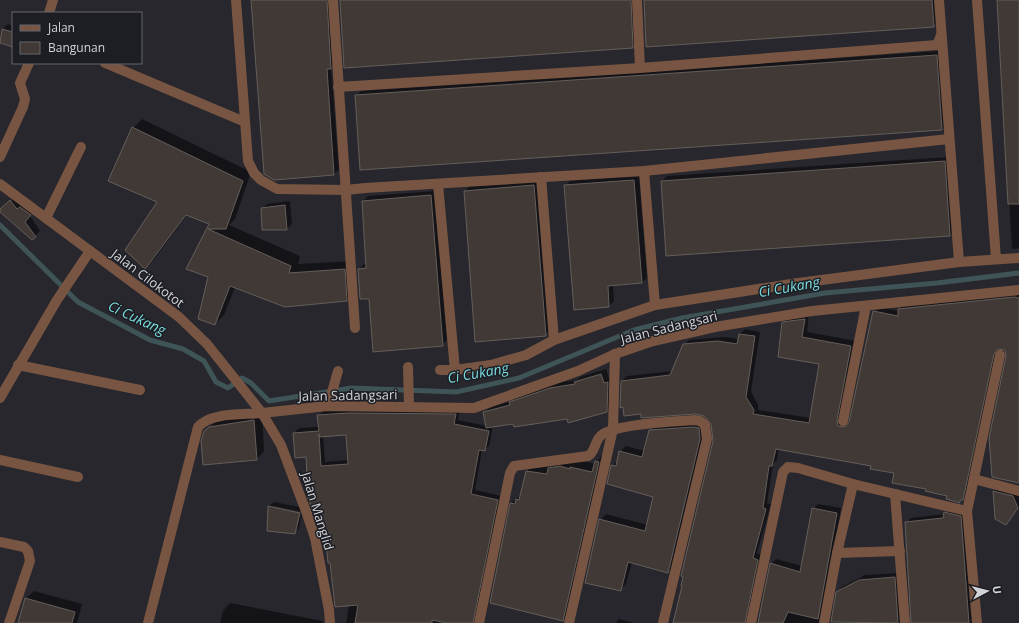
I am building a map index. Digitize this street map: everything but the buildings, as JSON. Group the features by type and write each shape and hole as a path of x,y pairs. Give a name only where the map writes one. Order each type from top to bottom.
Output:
{"street":[{"path":"49,12 53,0"},
{"path":"236,0 248,161 254,173 261,180 277,189 346,190 644,171 949,138"},
{"path":"333,0 355,328"},
{"path":"637,0 640,68"},
{"path":"939,0 959,262"},
{"path":"977,0 996,259"},
{"path":"338,87 640,68 937,45 941,35"},
{"path":"0,157 23,107 25,99 20,83 29,64"},
{"path":"108,64 245,122"},
{"path":"46,218 81,147"},
{"path":"644,171 655,305"},
{"path":"541,177 554,340"},
{"name":"Jalan Cilokotot","path":"0,184 179,317 207,344 262,413"},
{"path":"438,184 455,370"},
{"path":"0,398 57,300 90,251"},
{"path":"440,370 455,370 492,365 526,355 554,340 655,305 959,262 1019,258"},
{"name":"Jalan Sadangsari","path":"148,623 198,427 203,422 214,418 262,413 328,402 408,402 454,409 474,408 578,371 615,354 653,341 715,327 812,311 1019,290"},
{"path":"843,421 866,306"},
{"path":"569,623 613,429 615,354"},
{"path":"977,623 967,512 1000,355"},
{"path":"18,365 140,390"},
{"path":"408,367 408,402"},
{"path":"328,402 338,371"},
{"name":"Jalan Manglid","path":"262,413 281,445 315,538 329,610 330,623"},
{"path":"479,623 511,468 520,465 588,456 591,454 601,435 613,429 694,420 700,421 705,424 707,439 663,623"},
{"path":"0,460 78,477"},
{"path":"751,623 783,472 788,468 798,468 853,484 967,512"},
{"path":"974,478 1019,491"},
{"path":"824,623 837,553 853,484"},
{"path":"895,494 904,623"},
{"path":"0,542 24,547 28,551 30,561 9,623"},
{"path":"837,553 900,551"}],"waterway":[{"name":"Ci Cukang","path":"0,225 78,302 150,340 183,349 204,361 216,382 228,388 242,378 251,383 269,401 351,388 456,392 519,378 634,330 682,318 825,293 937,283 1019,273"}]}
